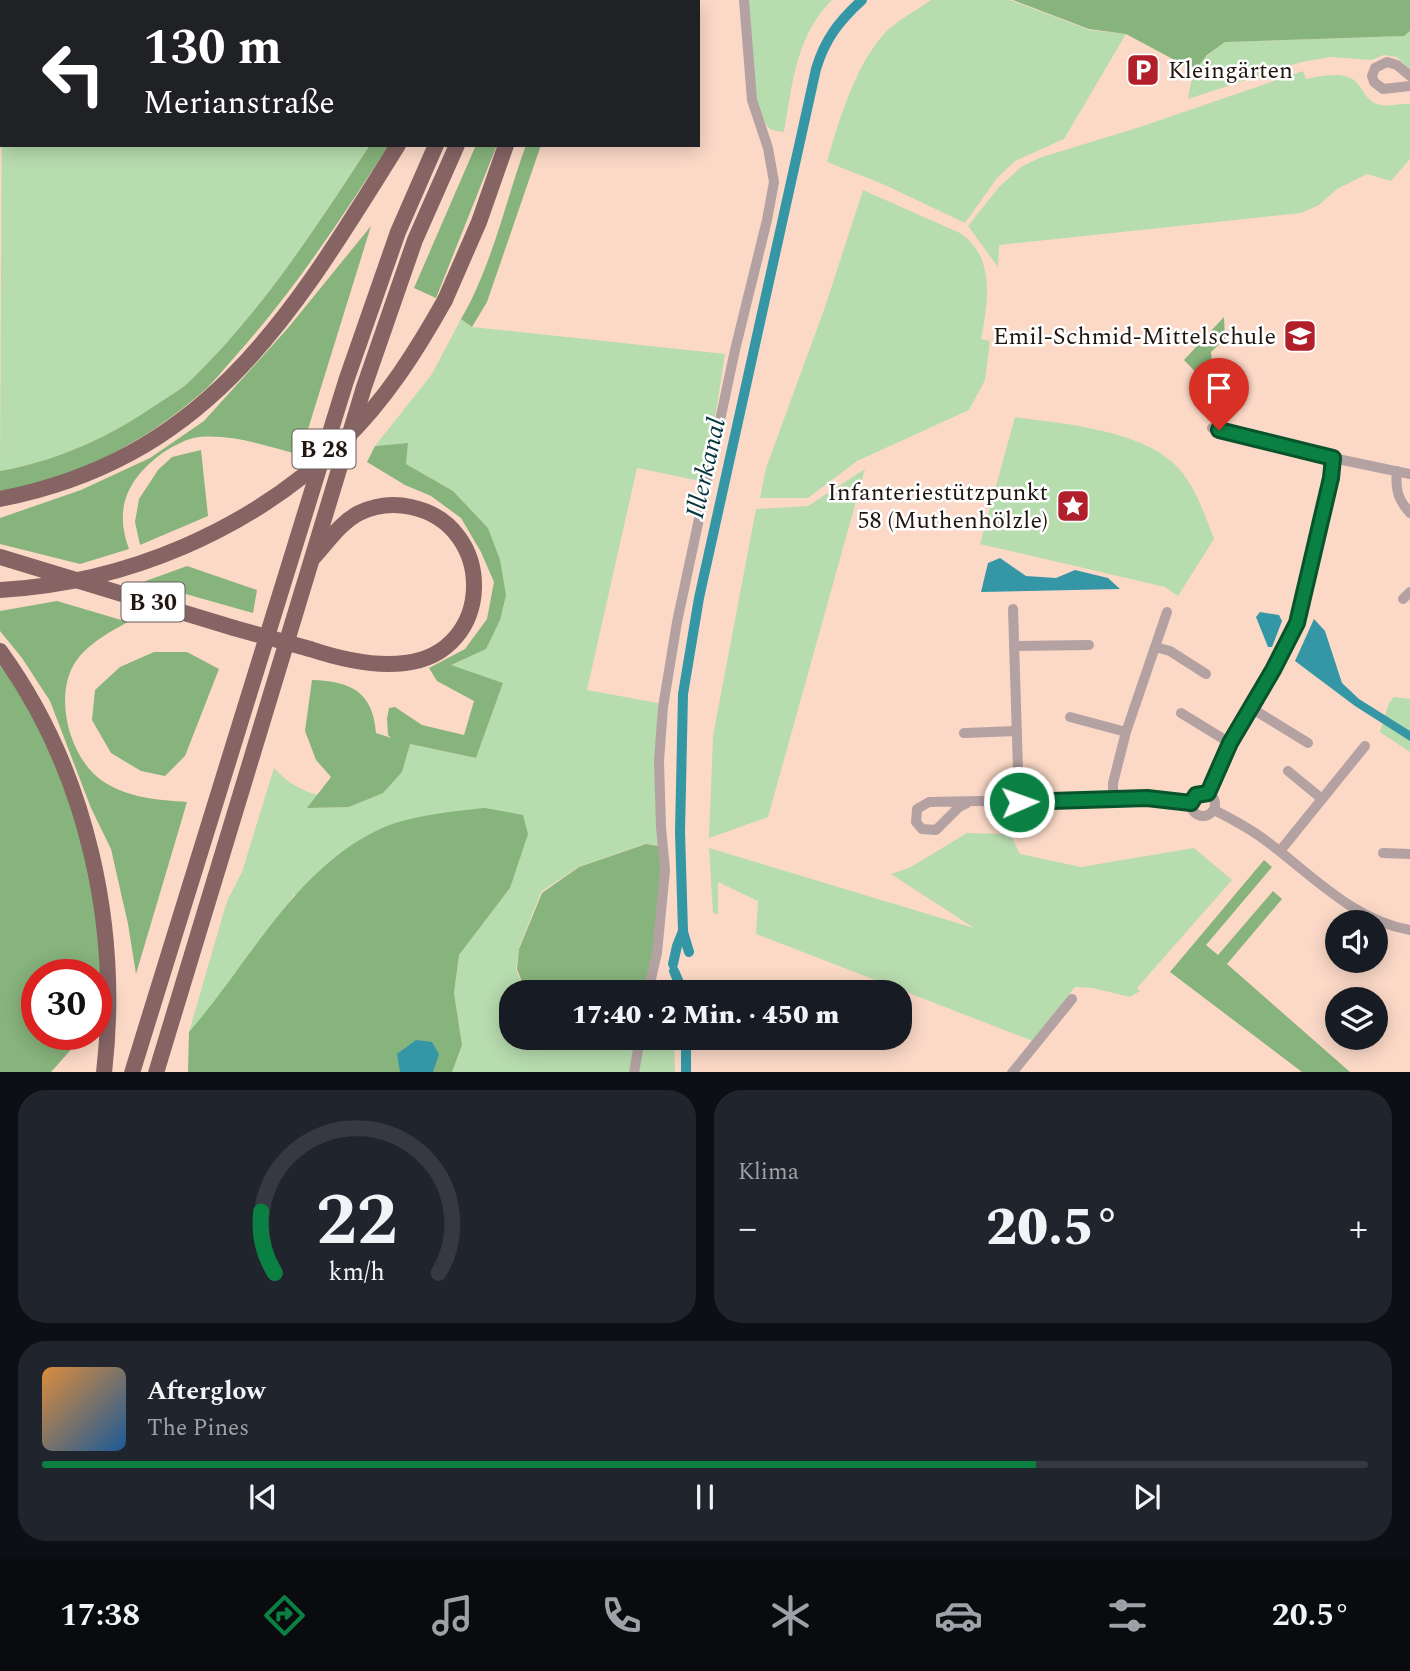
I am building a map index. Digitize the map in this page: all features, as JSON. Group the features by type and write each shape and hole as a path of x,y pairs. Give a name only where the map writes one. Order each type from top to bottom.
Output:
{"highway":[{"path":"0,499 40,491 102,468 151,442 209,400 236,375 304,292 397,147"},
{"name":"B 28","path":"132,1072 345,381 398,232 435,147"},
{"name":"B 28","path":"156,1072 309,562 389,311 420,228 456,147"},
{"path":"0,590 64,583 115,572 167,554 200,540 256,509 315,466 344,440 408,363 445,300 479,222 505,147"},
{"name":"B 30","path":"0,557 234,628 357,661 405,663 431,656 453,642 474,603 474,572 468,555 452,529 432,513 401,505 386,504 357,514 309,562"},
{"path":"0,651 29,694 61,759 79,807 93,859 102,902 106,941 108,1031 104,1072"}],"street":[{"path":"651,980 657,953 665,870 659,761 663,708 677,622 735,349 774,182 768,148 752,100 744,0"},
{"path":"1410,76 1397,65 1387,62 1375,68 1372,76 1378,86 1386,90 1410,86"},
{"path":"1212,428 1410,474"},
{"path":"1208,793 1230,743 1297,623 1331,478 1333,458"},
{"path":"1397,471 1398,500 1410,513"},
{"path":"1013,609 1019,802"},
{"path":"1113,799 1113,783 1126,732 1167,612"},
{"path":"1014,646 1089,645"},
{"path":"1155,647 1170,651 1206,674"},
{"path":"1251,708 1308,743"},
{"path":"1181,713 1230,743"},
{"path":"1070,716 1126,732"},
{"path":"964,733 1017,731"},
{"path":"1280,851 1364,746"},
{"path":"1288,771 1322,799"},
{"path":"1208,793 1214,798 1214,810 1209,815 1201,816 1194,812 1191,803 1196,795 1208,793"},
{"path":"967,803 959,807 936,830 922,829 916,822 917,809 924,803 1113,799 1156,799 1191,803"},
{"path":"1214,810 1254,831 1357,910 1387,924 1410,930"},
{"path":"1383,853 1410,853"},
{"path":"1013,1072 1072,999"},
{"path":"634,1072 638,1050"}],"green space":[{"path":"748,0 832,0 810,29 803,45 793,79 784,132 769,128 758,105 752,68"},
{"path":"931,0 1010,0 1090,30 1126,34 1064,139 1015,161 997,178 965,223 885,185 827,162 849,96 873,48 893,25"},
{"path":"1013,0 1410,0 1410,31 1404,36 1225,42 1207,55 1192,74 1184,65 1126,34 1089,29"},
{"path":"1410,31 1410,70 1397,57 1384,55 1371,60 1331,57 1301,62 1188,99 1198,66 1225,42 1404,36"},
{"path":"1303,71 1306,79 1330,75 1349,77 1377,104 1410,104 1410,159 1391,181 1367,174 1337,189 1319,205 1301,213 999,245 998,267 968,226 999,187 1021,167 1039,158 1140,127"},
{"path":"2,147 369,147 264,298 216,355 186,384 141,415 83,446 43,461 0,471"},
{"path":"369,147 388,147 299,277 260,328 204,390 155,429 106,457 54,478 0,491 0,471 43,461 83,446 141,415 190,381 216,355 264,298"},
{"path":"475,147 496,147 436,298 414,288"},
{"path":"525,147 540,147 487,302 472,327 461,319 490,256"},
{"path":"863,190 960,233 972,243 984,268 987,282 981,339 990,341 985,380 969,410 857,461 808,498 760,498 766,468 825,307"},
{"path":"371,226 300,455 237,439 190,439 164,452 133,483 127,494 123,520 129,549 80,564 0,544 0,518 81,490 150,458 204,421 288,328"},
{"path":"1224,317 1225,339 1211,352 1212,362 1225,371 1210,387 1184,360"},
{"path":"461,319 472,327 725,354 705,482 637,468 587,690 658,703 656,759 660,845 645,844 578,867 541,892 519,948 516,969 520,980 499,980 499,1050 635,1050 632,1072 452,1072 462,1045 454,993 459,955 510,888 294,895 211,1007 189,1032 227,901 242,872 274,768 294,785 318,795 308,808 349,807 383,792 402,772 409,744 476,758 503,683 450,665 500,620 488,528 453,491 406,464 408,443 375,446 432,374"},
{"path":"1015,417 1081,426 1127,438 1166,457 1181,471 1196,495 1214,539 1178,596 1165,587 980,544"},
{"path":"408,443 406,464 453,491 488,528 500,560 506,595 500,620 486,649 451,665 503,683 476,758 410,744 402,772 383,793 349,807 307,808 331,777 316,760 305,731 312,680 338,683 358,692 370,708 376,733 391,738 388,735 389,708 395,707 422,725 464,735 474,701 437,681 429,668 465,649 487,619 494,582 481,552 461,518 431,496 405,485 367,462 375,446"},
{"path":"201,450 208,516 140,545 135,522 139,499 158,470 172,457"},
{"path":"865,469 768,817 709,838 713,736 756,509 808,506"},
{"path":"187,566 257,590 253,613 143,582"},
{"path":"57,601 128,622 84,652 73,666 68,680 65,696 69,729 83,760 104,782 123,792 187,802 136,974 111,849 91,808 50,701 22,658 0,631 0,611"},
{"path":"154,652 187,652 219,669 185,756 165,776 141,771 111,753 92,720 95,690 120,667"},
{"path":"0,665 38,725 66,790 86,859 100,959 21,959 21,1050 71,1050 51,1072 0,1072"},
{"path":"1394,697 1410,699 1410,752 1380,732 1389,703"},
{"path":"485,808 523,815 528,834 510,888 459,955 454,993 462,1045 452,1072 188,1072 189,1032 297,893 322,868 349,847 391,824 431,815"},
{"path":"967,833 1010,834 1020,854 1081,867 1194,848 1232,880 1137,988 1140,991 1130,997 1093,988 1075,987 1033,1041 912,994 912,980 875,980 756,934 758,901 718,882 718,914 713,913 709,848 974,928 891,874 909,868"},
{"path":"646,844 660,846 664,857 664,930 647,980 521,980 517,969 519,949 542,893 579,867"},
{"path":"1264,860 1272,867 1206,945 1218,955 1273,891 1282,899 1227,964 1350,1072 1302,1072 1170,972"},
{"path":"642,1050 674,1050 675,1072 638,1072"}],"water":[{"path":"1000,558 1026,576 1056,578 1075,570 1108,578 1120,589 981,592 988,563"},
{"path":"1260,612 1279,615 1282,621 1272,647 1268,647 1256,617"},
{"path":"1314,619 1325,631 1342,683 1359,699 1410,731 1410,741 1355,706 1295,661"},
{"path":"416,1040 432,1042 439,1054 433,1072 400,1072 397,1054"}],"waterway":[{"name":"Illerkanal","path":"673,964 683,931 680,832 683,694 699,598 816,69 834,31 862,0"},
{"path":"683,932 689,952"},
{"name":"Illerkanal","path":"674,971 678,980"},
{"name":"Illerkanal","path":"686,1050 686,1072"}],"place":[{"name":"Kleingärten","path":"1143,70"},
{"name":"Emil-Schmid-Mittelschule","path":"1300,336"},
{"name":"Infanteriestützpunkt 58 (Muthenhölzle)","path":"1073,506"}],"route":[{"path":"1019,802 1147,798 1191,803 1196,795 1208,793 1230,743 1297,623 1331,478 1333,458 1219,430"}]}
